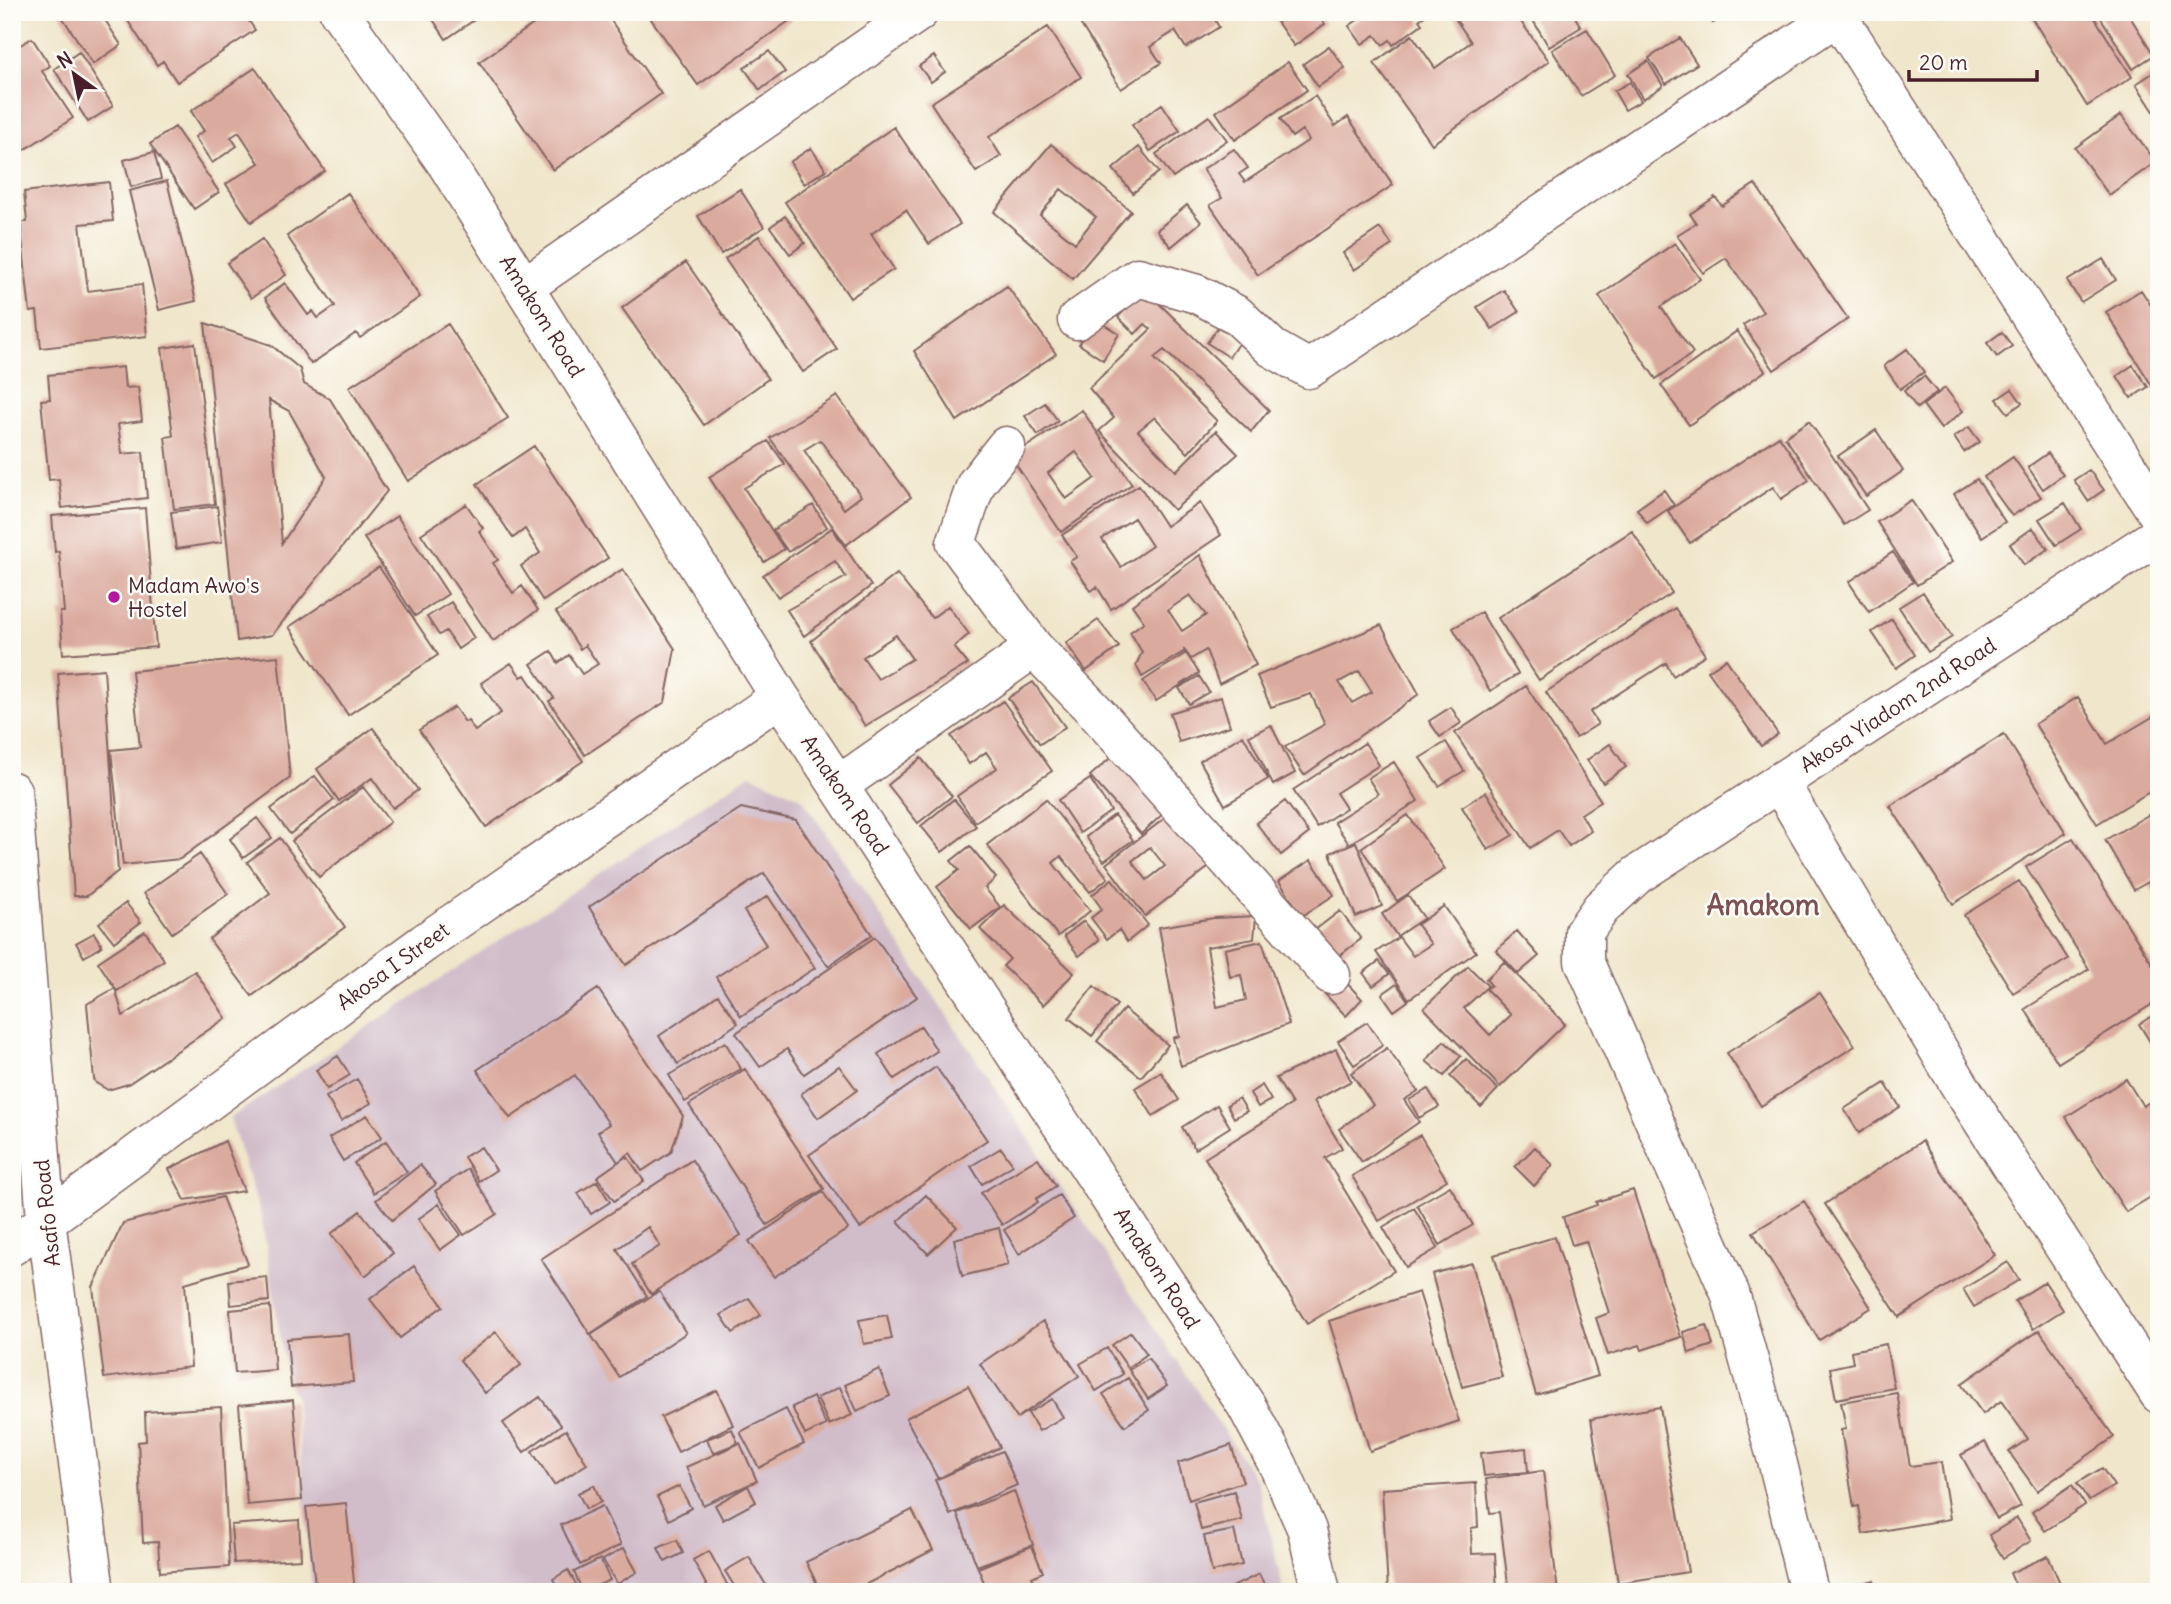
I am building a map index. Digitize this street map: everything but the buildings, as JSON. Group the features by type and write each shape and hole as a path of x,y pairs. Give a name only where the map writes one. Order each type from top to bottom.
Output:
{"street":[{"name":"Amakom Road","path":"339,12 446,163 780,697 1246,1405 1278,1465 1307,1530 1321,1592"},
{"path":"524,287 919,12"},
{"path":"1077,320 1138,277 1197,294 1237,315 1272,348 1309,369 1838,14 2159,516"},
{"path":"1006,446 976,484 956,543 1034,648 1093,709 1331,975"},
{"name":"Akosa Yiadom 2nd Road","path":"1809,1592 1778,1464 1730,1293 1584,961 1584,932 1601,908 1637,875 2159,535"},
{"path":"839,785 1034,648"},
{"name":"Akosa I Street","path":"12,1246 424,943 780,697"},
{"path":"1779,782 1960,1086 2159,1394"},
{"name":"Asafo Road","path":"12,791 46,1220 95,1592"}],"shaded area":[{"path":"750,774 802,798 1257,1481 1284,1592 312,1592 295,1396 287,1382 262,1219 230,1118"}],"place":[{"name":"Madam Awo's Hostel","path":"114,597"}],"district":[{"name":"Amakom","path":"1763,905"}]}
